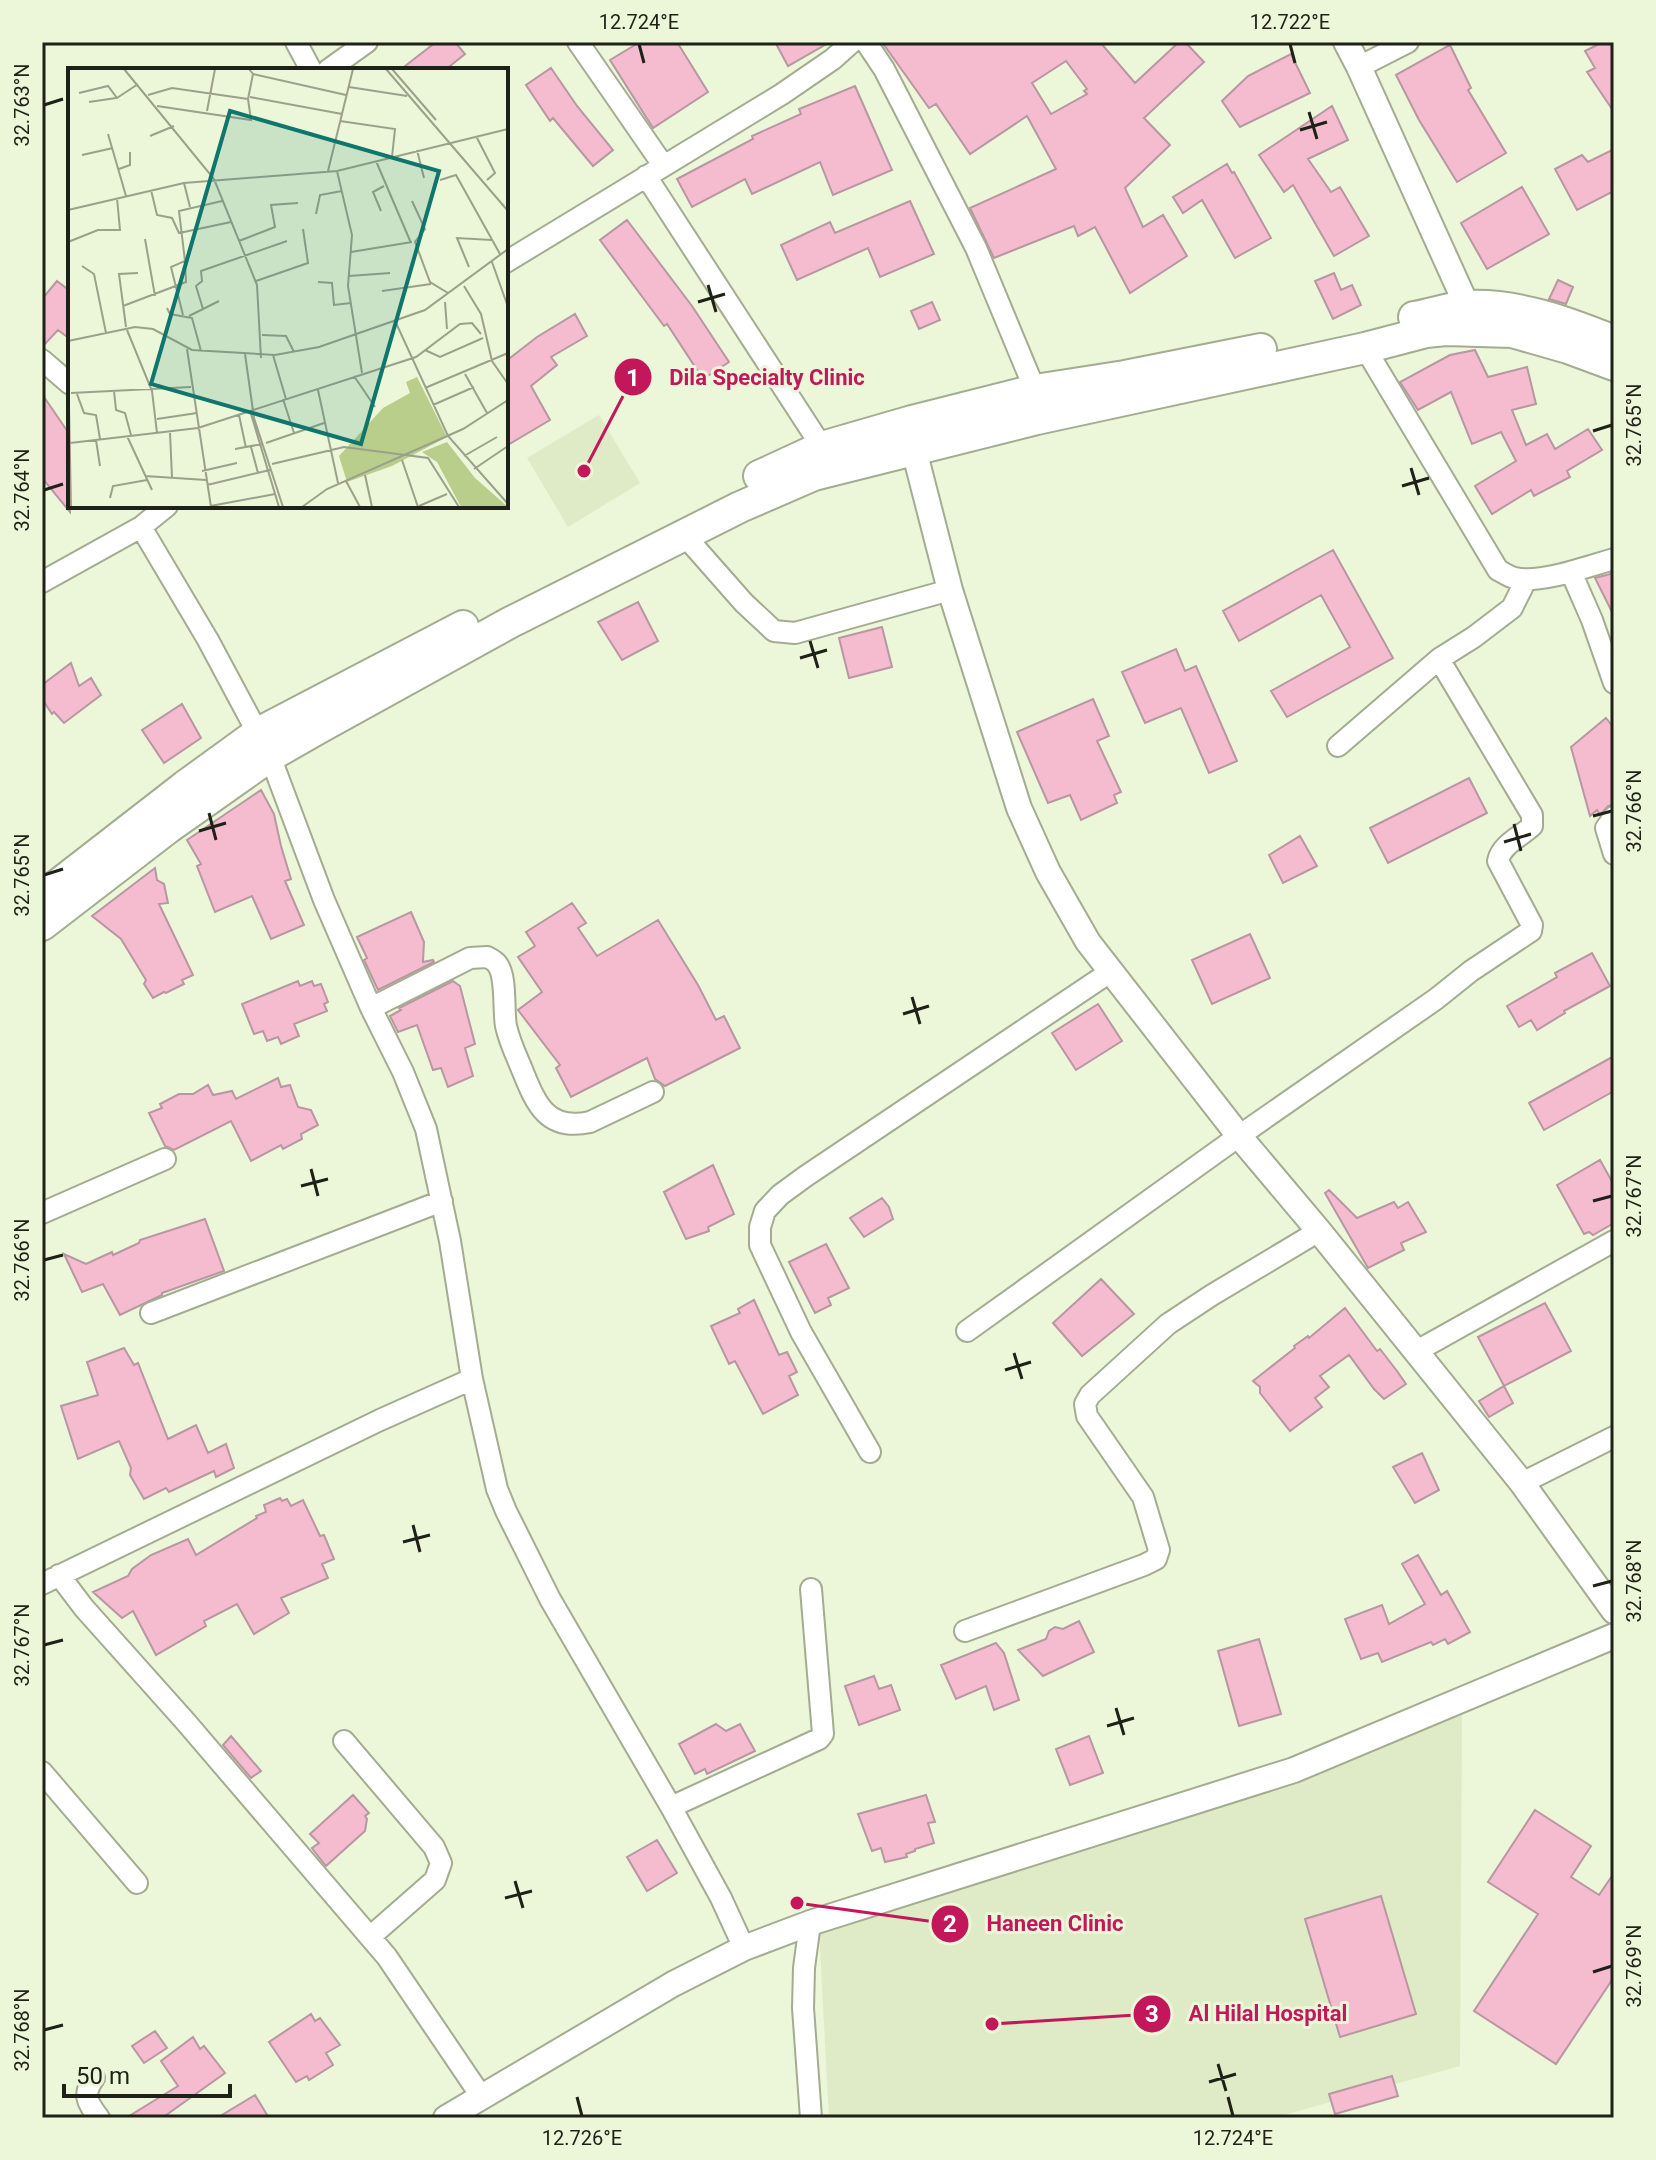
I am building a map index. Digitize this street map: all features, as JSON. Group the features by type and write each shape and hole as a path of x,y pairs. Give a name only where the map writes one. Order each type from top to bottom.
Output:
{"main road":[{"path":"42,897 185,786 740,485 913,435 1180,366 1516,310 1575,326 1614,341"},
{"path":"1036,405 1365,348 1468,318 1614,365"},
{"path":"42,925 156,837 264,744 775,491 826,459"}],"street":[{"path":"296,42 310,68"},
{"path":"331,68 367,42"},
{"path":"578,42 826,459"},
{"path":"508,261 782,94 852,42"},
{"path":"866,42 884,69 976,248 1036,405"},
{"path":"880,42 884,69"},
{"path":"1346,42 1468,318"},
{"path":"1359,67 1408,42"},
{"path":"1365,348 1498,570 1512,578 1526,580 1571,572 1614,559"},
{"path":"42,360 68,382"},
{"path":"913,435 950,590 1019,808 1048,872 1088,942 1239,1136 1522,1483 1614,1611"},
{"path":"42,582 141,527 165,508"},
{"path":"141,527 208,640 264,744 324,900 426,1129 442,1201 472,1379 497,1489 506,1511 550,1599 721,1898 744,1948"},
{"path":"685,536 744,603 774,631 795,633 950,590"},
{"path":"1571,572 1614,683"},
{"path":"1338,746 1439,659 1512,608 1526,580"},
{"path":"967,1331 1531,931 1532,925 1498,861 1503,850 1532,826 1532,815 1439,659"},
{"path":"1614,817 1606,828 1614,854"},
{"path":"371,1008 470,958 487,957 499,965 506,1029 512,1049 536,1103 548,1115 567,1124 579,1125 607,1116 653,1092"},
{"path":"870,1452 801,1332 760,1245 760,1227 765,1211 780,1195 828,1161 1110,972"},
{"path":"42,1213 165,1159"},
{"path":"151,1313 442,1201"},
{"path":"965,1631 1156,1559 1159,1550 1143,1497 1087,1416 1085,1404 1090,1395 1168,1324 1319,1231"},
{"path":"1415,1352 1614,1241"},
{"path":"472,1379 50,1579 94,1620 185,1721 370,1937 401,1977 481,2096"},
{"path":"1522,1483 1614,1437"},
{"path":"671,1807 819,1739 823,1734 811,1589"},
{"path":"446,2118 673,1984 744,1948 810,1923 1294,1770 1614,1636"},
{"path":"344,1741 434,1847 441,1863 435,1880 370,1937"},
{"path":"42,1772 137,1883"},
{"path":"810,1923 803,2008 811,2118"},
{"path":"94,2078 88,2086 87,2097 99,2118"}],"shaded area":[{"path":"599,415 640,483 568,527 527,458"},
{"path":"1462,1711 1460,2066 1273,2118 829,2118 819,1930"}],"building":[{"path":"436,42 455,42 465,54 448,68 403,68"},
{"path":"640,42 677,42 708,92 653,128 610,60"},
{"path":"775,42 830,42 788,66"},
{"path":"882,42 1100,42 1135,83 1179,42 1185,42 1204,62 1144,118 1170,145 1125,188 1143,227 1163,215 1187,256 1130,293 1095,227 1078,236 1074,226 994,258 970,208 1056,169 1027,116 970,154 936,104 929,108","holes":["1066,61 1087,89 1084,91 1087,94 1051,114 1032,83"]},
{"path":"1603,42 1614,42 1614,112 1587,72 1595,68 1585,51"},
{"path":"1450,45 1471,88 1468,90 1506,153 1457,182 1396,75"},
{"path":"1291,54 1310,93 1240,127 1222,101 1248,76"},
{"path":"551,68 613,150 593,166 553,118 550,121 526,85"},
{"path":"855,86 892,170 833,195 820,162 752,194 745,179 692,207 677,179 753,139 752,136 801,114 799,109"},
{"path":"1332,106 1348,140 1308,159 1331,192 1340,187 1369,236 1334,256 1293,185 1284,192 1259,155"},
{"path":"1614,149 1614,191 1577,210 1555,169 1582,155 1588,162"},
{"path":"1227,164 1271,238 1235,258 1202,200 1183,213 1173,197"},
{"path":"1522,187 1549,234 1487,269 1461,223"},
{"path":"910,201 934,254 880,277 868,248 797,280 781,245 830,222 835,233"},
{"path":"627,220 692,306 729,362 703,379 667,324 664,326 600,240"},
{"path":"1334,273 1341,290 1352,285 1361,305 1333,319 1315,281"},
{"path":"1558,280 1573,287 1566,304 1549,299"},
{"path":"57,281 68,289 68,338 58,330 42,347 42,299"},
{"path":"932,302 940,320 919,329 911,311"},
{"path":"575,314 587,336 551,357 557,365 531,386 550,420 508,445 508,359"},
{"path":"1475,350 1488,377 1527,367 1536,404 1512,410 1526,445 1547,434 1555,449 1588,429 1602,450 1567,471 1570,477 1534,496 1531,490 1492,514 1475,486 1516,461 1501,432 1472,444 1451,392 1418,410 1400,382 1450,355"},
{"path":"42,394 68,432 70,512 42,478"},
{"path":"1333,550 1393,658 1287,717 1271,691 1350,647 1321,595 1239,641 1223,611"},
{"path":"1614,573 1614,616 1595,578"},
{"path":"638,602 658,641 622,660 598,622"},
{"path":"882,627 892,667 849,678 839,638"},
{"path":"1176,649 1185,671 1196,666 1237,761 1209,773 1181,708 1145,723 1122,672"},
{"path":"71,663 79,686 91,678 101,695 64,723 54,712 52,714 42,699 42,685"},
{"path":"1093,699 1109,736 1097,741 1121,792 1114,795 1117,803 1081,820 1070,795 1048,803 1017,732"},
{"path":"182,704 201,738 164,763 142,730"},
{"path":"1606,718 1614,728 1614,804 1600,815 1597,810 1590,816 1571,747"},
{"path":"1469,778 1487,813 1388,863 1370,828"},
{"path":"261,790 274,814 291,879 285,881 304,925 271,939 252,896 215,912 197,866 201,864 187,840"},
{"path":"1300,836 1317,866 1283,883 1269,855"},
{"path":"155,868 157,880 164,884 168,903 159,904 193,975 182,980 184,984 153,998 144,984 146,980 121,939 92,916"},
{"path":"572,903 586,923 578,928 597,956 658,920 716,1020 724,1016 740,1048 665,1086 655,1079 647,1058 571,1097 556,1068 560,1065 518,1010 542,992 518,957 535,946 526,932"},
{"path":"411,912 424,942 423,962 434,962 378,990 357,937"},
{"path":"1250,934 1270,978 1212,1004 1192,960"},
{"path":"1592,953 1610,986 1537,1030 1531,1020 1519,1027 1507,1006 1557,977 1555,973"},
{"path":"298,981 300,986 312,981 314,986 321,984 328,1002 324,1004 327,1011 294,1024 299,1036 281,1044 278,1037 267,1041 263,1031 254,1034 242,1004"},
{"path":"453,981 460,986 475,1044 465,1048 473,1076 448,1087 441,1068 433,1070 417,1025 398,1032 390,1016 401,1010 399,1008"},
{"path":"1098,1004 1122,1041 1076,1070 1052,1033"},
{"path":"1614,1056 1614,1091 1544,1130 1529,1103"},
{"path":"278,1078 281,1087 290,1085 298,1107 311,1110 318,1125 301,1134 302,1139 283,1149 281,1145 251,1161 231,1121 174,1150 165,1146 149,1113 162,1108 160,1104 179,1094 193,1094 208,1085 213,1095 232,1091 236,1099"},
{"path":"1600,1160 1614,1185 1614,1223 1593,1235 1589,1232 1584,1234 1557,1185"},
{"path":"713,1165 734,1214 708,1227 709,1231 686,1239 664,1192"},
{"path":"1329,1190 1357,1218 1394,1202 1398,1208 1408,1202 1426,1232 1401,1243 1404,1250 1368,1268 1325,1193"},
{"path":"882,1198 893,1219 864,1237 850,1218"},
{"path":"205,1219 224,1271 162,1293 120,1315 103,1284 82,1292 64,1254 86,1264 112,1252 113,1255 140,1240"},
{"path":"826,1244 849,1288 828,1298 831,1305 815,1313 789,1262"},
{"path":"1101,1279 1134,1314 1082,1356 1053,1323"},
{"path":"754,1300 779,1355 787,1352 797,1372 789,1376 798,1395 763,1414 735,1361 729,1364 711,1326 740,1313 738,1309"},
{"path":"1545,1303 1571,1351 1504,1386 1478,1337"},
{"path":"1345,1308 1406,1384 1384,1399 1349,1355 1320,1376 1329,1387 1315,1398 1322,1407 1290,1431 1253,1381"},
{"path":"124,1348 134,1365 138,1363 168,1439 196,1425 208,1453 226,1444 234,1468 216,1477 214,1471 169,1492 166,1488 144,1499 130,1475 131,1468 119,1441 78,1459 61,1406 98,1395 87,1362"},
{"path":"1504,1386 1513,1403 1489,1417 1479,1401"},
{"path":"1422,1453 1439,1490 1415,1503 1393,1467"},
{"path":"280,1498 282,1501 287,1499 291,1506 303,1500 334,1559 322,1564 328,1578 281,1598 289,1613 254,1634 237,1604 204,1621 206,1626 156,1655 133,1611 122,1618 93,1592 128,1576 132,1569 151,1555 188,1539 196,1555 266,1512 264,1505"},
{"path":"1418,1555 1441,1595 1447,1591 1470,1632 1448,1644 1445,1639 1433,1645 1431,1642 1382,1662 1378,1653 1361,1659 1345,1619 1382,1605 1389,1624 1425,1604 1402,1564"},
{"path":"1079,1621 1094,1652 1043,1676 1018,1650 1046,1639 1055,1627 1063,1629"},
{"path":"1259,1639 1281,1714 1239,1726 1218,1651"},
{"path":"996,1643 1004,1653 1019,1700 994,1710 986,1686 956,1699 941,1665"},
{"path":"874,1676 879,1689 891,1685 900,1710 859,1725 845,1686"},
{"path":"716,1724 726,1731 740,1724 755,1751 707,1774 705,1769 695,1774 679,1744"},
{"path":"231,1736 261,1771 251,1778 223,1745"},
{"path":"1089,1736 1103,1773 1070,1785 1056,1749"},
{"path":"353,1795 369,1813 365,1816 365,1831 326,1866 312,1848 319,1843 310,1834"},
{"path":"926,1795 935,1822 928,1823 934,1843 915,1849 906,1854 907,1857 885,1862 881,1848 872,1851 858,1814"},
{"path":"1535,1810 1591,1846 1571,1877 1599,1895 1614,1873 1614,1977 1556,2064 1474,2011 1538,1914 1488,1882"},
{"path":"657,1840 677,1873 647,1891 627,1857"},
{"path":"1381,1896 1416,2014 1340,2037 1305,1919"},
{"path":"311,2014 315,2021 320,2018 340,2045 326,2053 333,2065 309,2080 307,2076 296,2082 269,2042"},
{"path":"155,2031 167,2048 144,2063 132,2046"},
{"path":"193,2037 200,2049 204,2046 225,2073 162,2118 126,2118 178,2086 161,2061"},
{"path":"1392,2076 1398,2096 1335,2114 1329,2094"},
{"path":"255,2095 269,2118 217,2118"}],"place":[{"name":"Dila Specialty Clinic","path":"584,471"},
{"name":"Haneen Clinic","path":"797,1903"},
{"name":"Al Hilal Hospital","path":"992,2024"}]}
